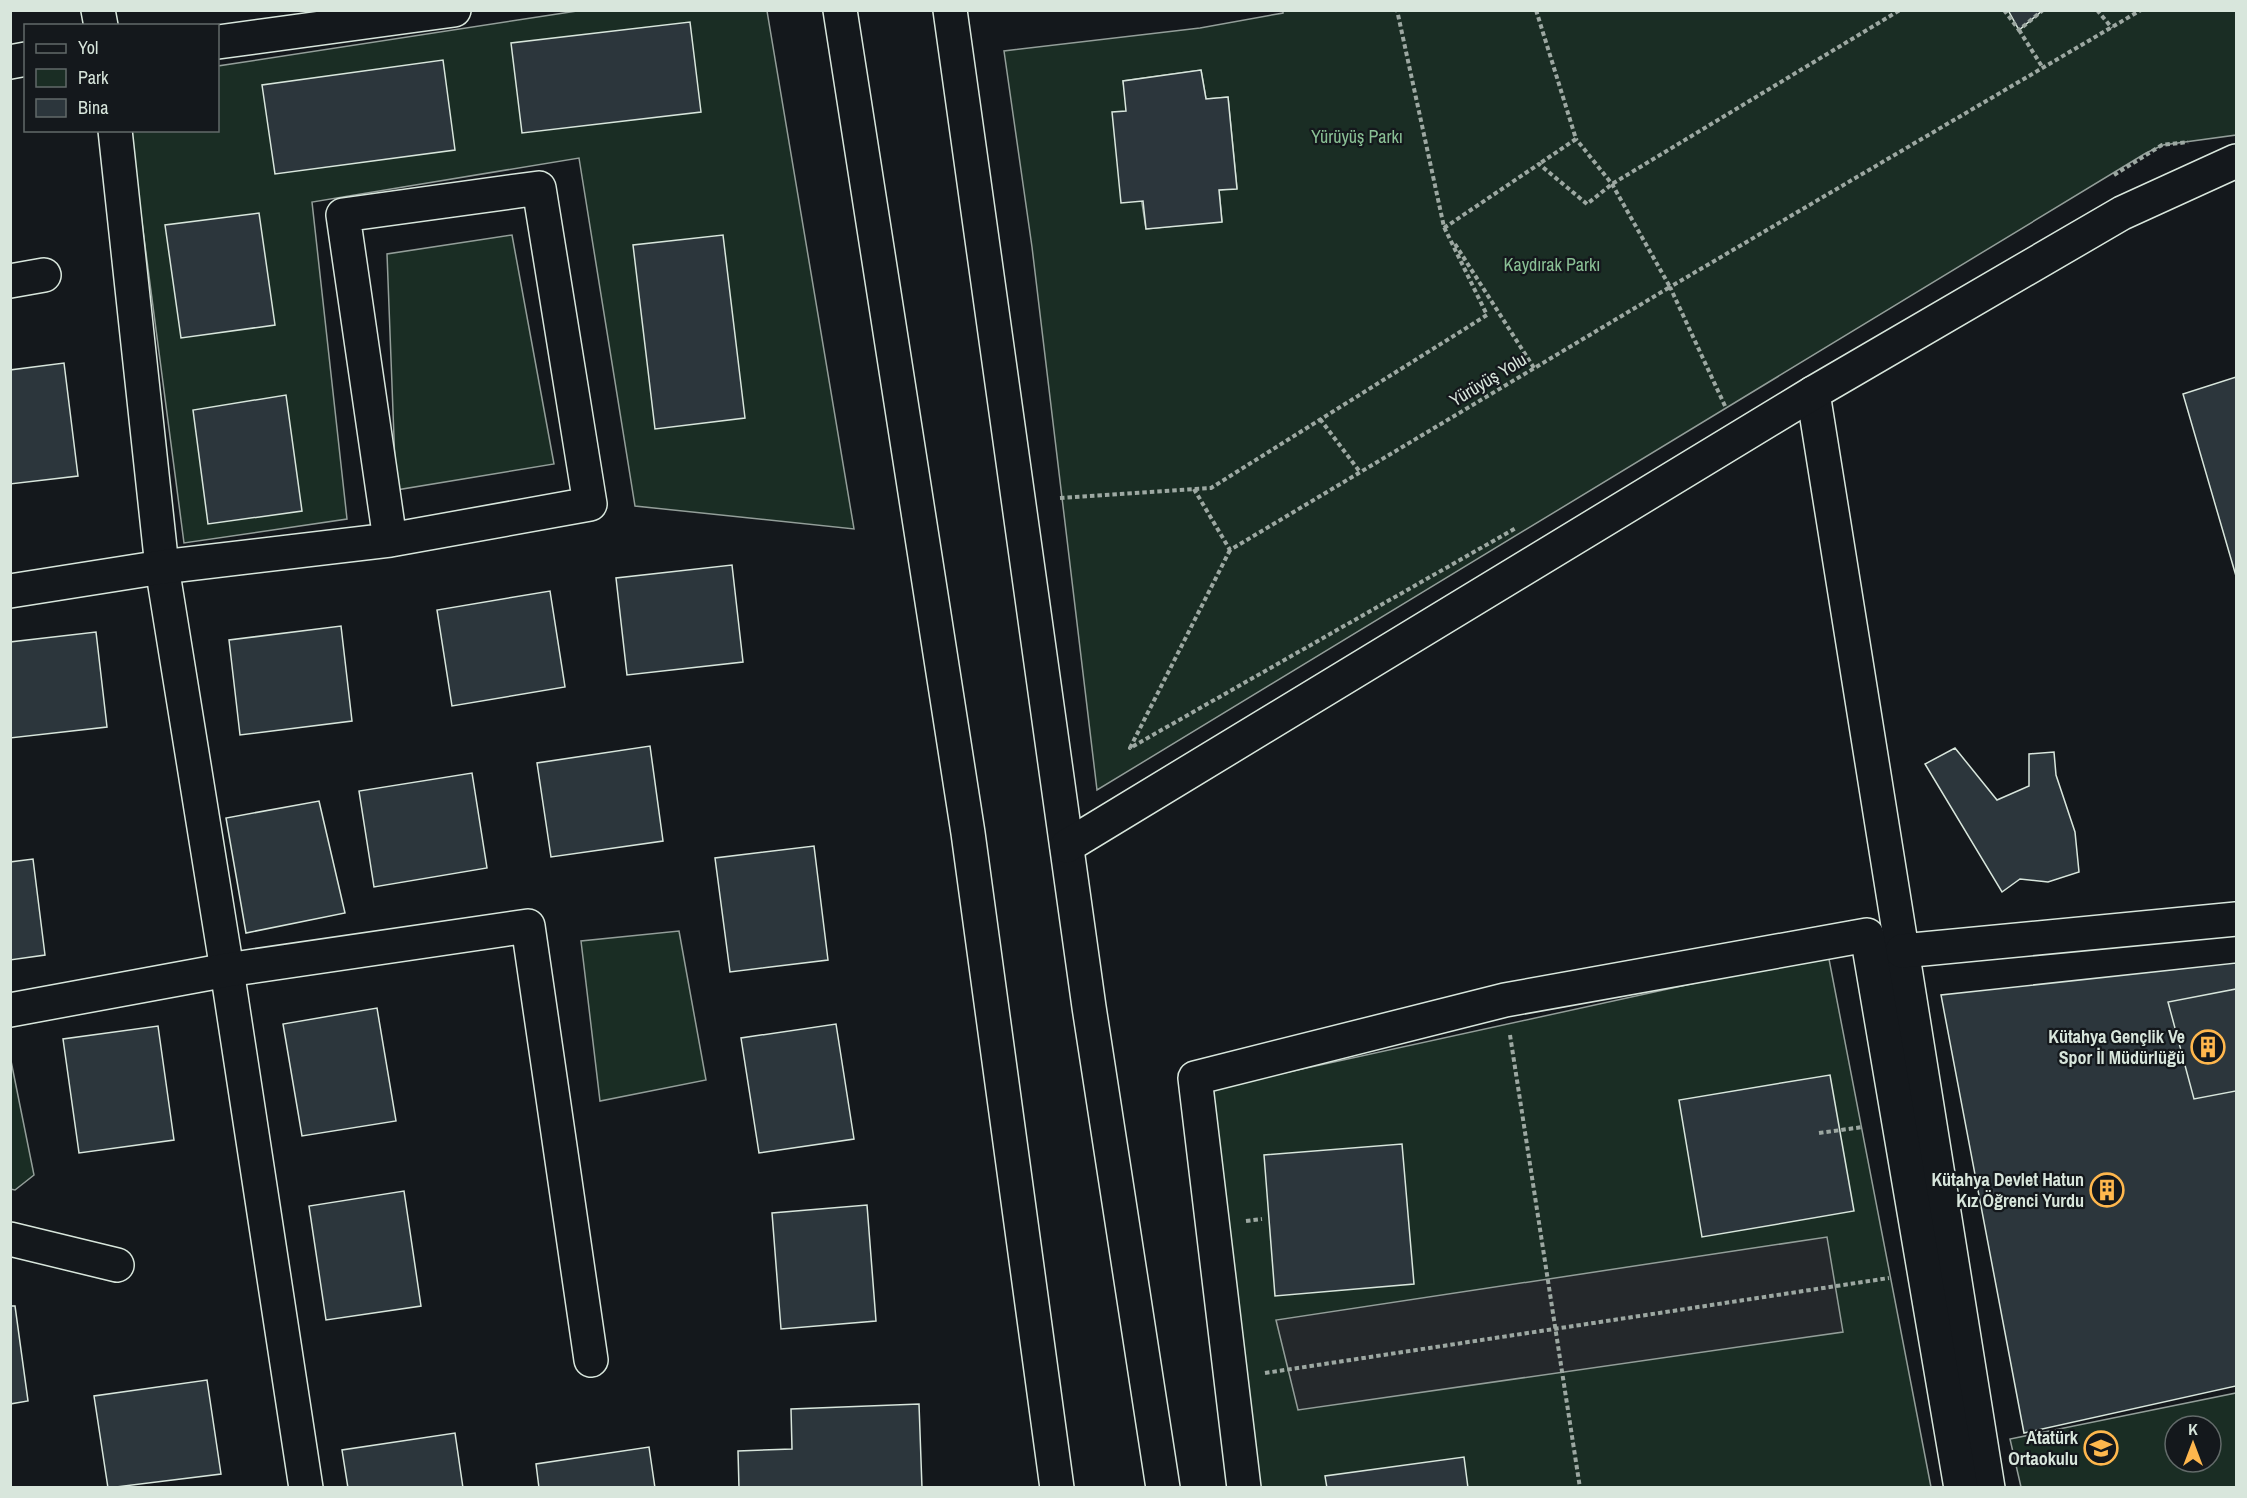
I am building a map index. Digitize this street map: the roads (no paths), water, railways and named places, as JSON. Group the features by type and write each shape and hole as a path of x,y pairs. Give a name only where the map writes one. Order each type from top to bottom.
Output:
{"street":[{"path":"219,42 454,10"},
{"path":"840,10 968,833 1057,1488"},
{"path":"950,10 1067,846 1163,1488"},
{"path":"115,132 162,567 227,970 306,1488"},
{"path":"1067,846 1813,393 2122,213 2236,161"},
{"path":"10,591 162,567 390,540 590,504 539,188 343,215 390,540"},
{"path":"10,281 44,276"},
{"path":"1813,393 1988,1488"},
{"path":"1902,951 2236,919"},
{"path":"10,1010 227,970 528,926 591,1360"},
{"path":"1245,1488 1195,1078 1505,1000 1867,935 1961,1488"},
{"path":"10,1239 117,1265"}],"place":[{"name":"Kütahya Gençlik Ve Spor İl Müdürlüğü","path":"2208,1047"},
{"name":"Kütahya Devlet Hatun Kız Öğrenci Yurdu","path":"2107,1190"},
{"name":"Atatürk Ortaokulu","path":"2101,1448"}],"park label":[{"name":"Yürüyüş Parkı","path":"1357,137"},
{"name":"Kaydırak Parkı","path":"1552,265"}]}
